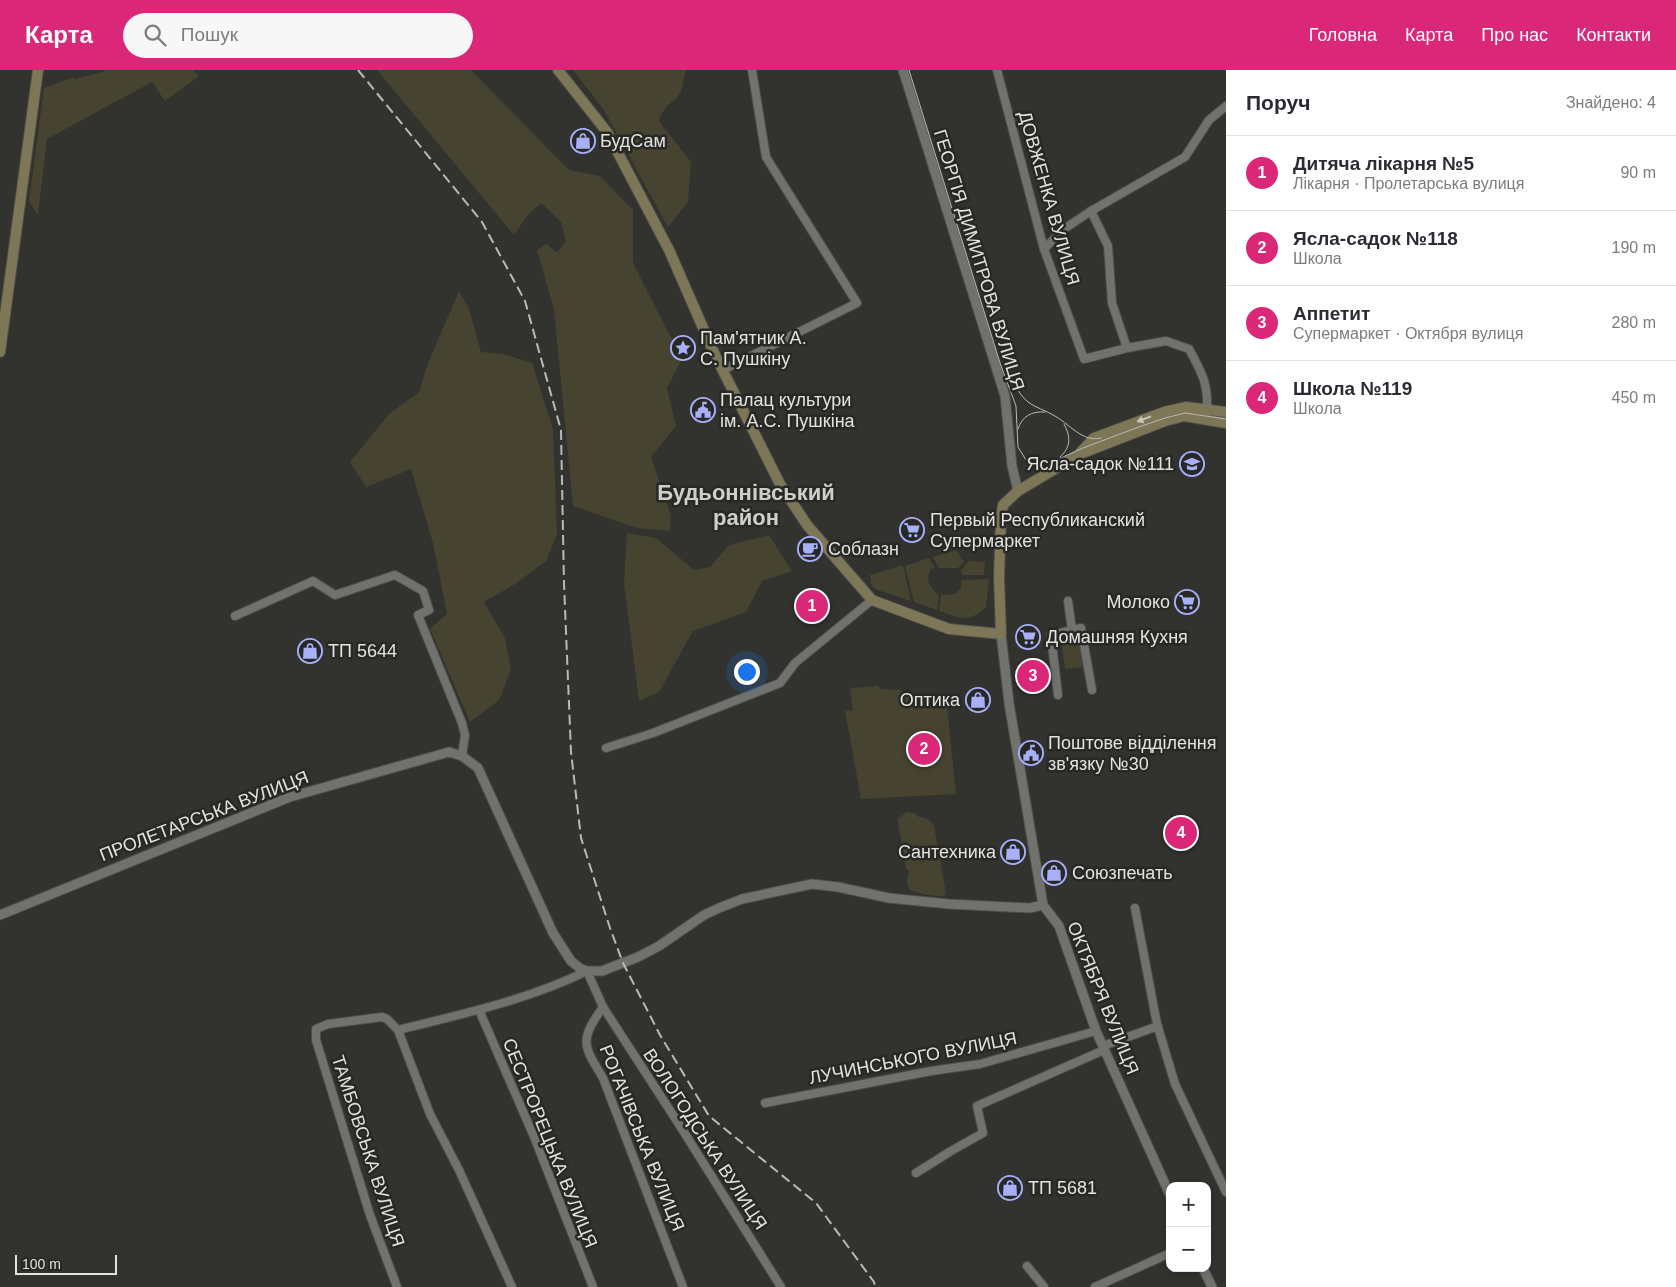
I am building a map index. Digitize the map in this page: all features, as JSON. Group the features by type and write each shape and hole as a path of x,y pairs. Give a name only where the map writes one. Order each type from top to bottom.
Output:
{"main road":[{"path":"0,352 38,70"},
{"path":"558,70 607,132 669,250 722,370 780,484 799,514 872,600 949,629 1001,634 999,577 1003,505 1018,491 1080,454 1165,421 1184,416 1226,412"},
{"path":"1206,414 1226,422"}],"street":[{"path":"722,370 857,303 766,157 752,70"},
{"name":"ГЕОРГІЯ ДИМИТРОВА ВУЛИЦЯ","path":"903,70 1005,396 1012,466 1018,491"},
{"name":"ДОВЖЕНКА ВУЛИЦЯ","path":"997,70 1044,249 1084,359 1126,348 1166,341 1189,349 1204,375 1208,402 1206,414"},
{"path":"1044,249 1064,228 1185,157 1209,120 1226,106"},
{"path":"1091,211 1108,246 1112,303 1126,348"},
{"path":"235,616 313,581 335,595 395,575 423,591 429,610 418,615 462,723 465,734 462,756 478,768 553,933 571,961 581,969 602,971 638,957 659,946 704,915 742,899 812,884 838,887 889,898 949,904 1030,908 1044,905"},
{"path":"606,748 653,733 780,683 795,663 872,600"},
{"path":"1068,600 1072,630"},
{"path":"1058,695 1051,635 1081,628 1092,690"},
{"name":"ОКТЯБРЯ ВУЛИЦЯ","path":"1001,634 1009,703 1044,905 1059,926 1096,1031 1166,1186"},
{"name":"ПРОЛЕТАРСЬКА ВУЛИЦЯ","path":"0,915 290,797 449,752 462,756"},
{"path":"1134,908 1158,1026 1175,1084 1226,1192"},
{"path":"588,971 603,1007"},
{"path":"512,1287 459,1170 430,1114 398,1030 479,1010 561,984 588,971"},
{"name":"РОГАЧІВСЬКА ВУЛИЦЯ","path":"603,1007 590,1025 586,1047 603,1078 683,1287"},
{"name":"ВОЛОГОДСЬКА ВУЛИЦЯ","path":"603,1007 781,1287"},
{"name":"СЕСТРОРЕЦЬКА ВУЛИЦЯ","path":"479,1010 535,1139 593,1287"},
{"name":"ТАМБОВСЬКА ВУЛИЦЯ","path":"397,1287 370,1215 316,1040 316,1030 320,1026 382,1017 387,1019 398,1030"},
{"path":"916,1174 983,1133 977,1106 1103,1048 1158,1026"},
{"name":"ЛУЧИНСЬКОГО ВУЛИЦЯ","path":"765,1103 931,1071 980,1064 1096,1031"},
{"path":"1095,1287 1166,1254"},
{"path":"1027,1266 1044,1287"},
{"path":"1205,1272 1212,1287"}],"shaded area":[{"path":"105,70 193,70 199,76 165,101 152,82 47,139 38,215 29,201 44,88 74,77 75,79"},
{"path":"377,70 471,70 569,170 600,176 633,210 633,263 682,359 667,388 676,426 651,457 671,516 670,531 637,528 573,506 554,310 537,250 546,244 557,252 566,242 561,222 541,203 527,216 514,235"},
{"path":"573,70 686,70 679,95 667,106 659,121 691,162 688,202 668,227 604,110"},
{"path":"459,291 469,308 481,352 503,354 532,363 553,429 557,535 546,561 515,584 484,602 505,638 511,670 499,700 470,722 430,629 447,614 433,543 411,469 366,487 350,462 389,414 419,392 428,363"},
{"path":"627,533 656,538 694,570 710,567 729,545 769,535 792,571 762,581 746,612 693,631 659,692 639,701 624,583"},
{"path":"956,550 964,562 958,568 939,568 933,557"},
{"path":"929,558 935,568 929,572 928,579 930,586 939,595 937,610 914,602 905,566"},
{"path":"969,561 985,562 984,575 962,575 961,570"},
{"path":"903,565 911,601 875,589 871,584 870,575"},
{"path":"989,579 986,607 974,616 964,618 939,611 941,595 955,594 961,588 962,580"},
{"path":"1078,638 1083,667 1065,669 1061,639"},
{"path":"879,686 879,689 900,690 947,706 956,794 861,799 845,711 853,710 850,688"},
{"path":"907,812 915,813 919,817 928,819 934,826 946,893 944,896 916,892 909,889 907,882 909,871 906,869 898,823 898,818"}],"tram line":[{"path":"909,70 1000,363 1016,406 1018,447 1026,460 1030,463 1041,464 1052,462 1136,428 1185,413 1226,419"},
{"path":"1014,383 1022,396 1031,404 1059,418 1088,438 1101,438"},
{"path":"1018,429 1028,415 1036,412 1045,412"},
{"path":"1060,457 1069,442 1064,424"}],"railway":[{"path":"358,70 482,222 525,301 561,430 564,584 571,752 581,838 623,963 660,1035 709,1116 816,1203 874,1282 875,1287"}],"place":[{"name":"БудСам","path":"583,141"},
{"name":"Пам'ятник А. С. Пушкіну","path":"683,348"},
{"name":"Палац культури ім. А.С. Пушкіна","path":"703,410"},
{"name":"Ясла-садок №111","path":"1192,464"},
{"name":"Первый Республиканский Супермаркет","path":"912,530"},
{"name":"Соблазн","path":"810,549"},
{"name":"Молоко","path":"1187,602"},
{"name":"Дитяча лікарня №5","path":"812,606"},
{"name":"Домашняя Кухня","path":"1028,637"},
{"name":"ТП 5644","path":"310,651"},
{"name":"Аппетит","path":"1033,676"},
{"name":"Оптика","path":"978,700"},
{"name":"Ясла-садок №118","path":"924,749"},
{"name":"Поштове відділення зв'язку №30","path":"1031,753"},
{"name":"Школа №119","path":"1181,833"},
{"name":"Сантехника","path":"1013,852"},
{"name":"Союзпечать","path":"1054,873"},
{"name":"ТП 5681","path":"1010,1188"}],"district":[{"name":"Будьоннівський район","path":"746,505"}]}
